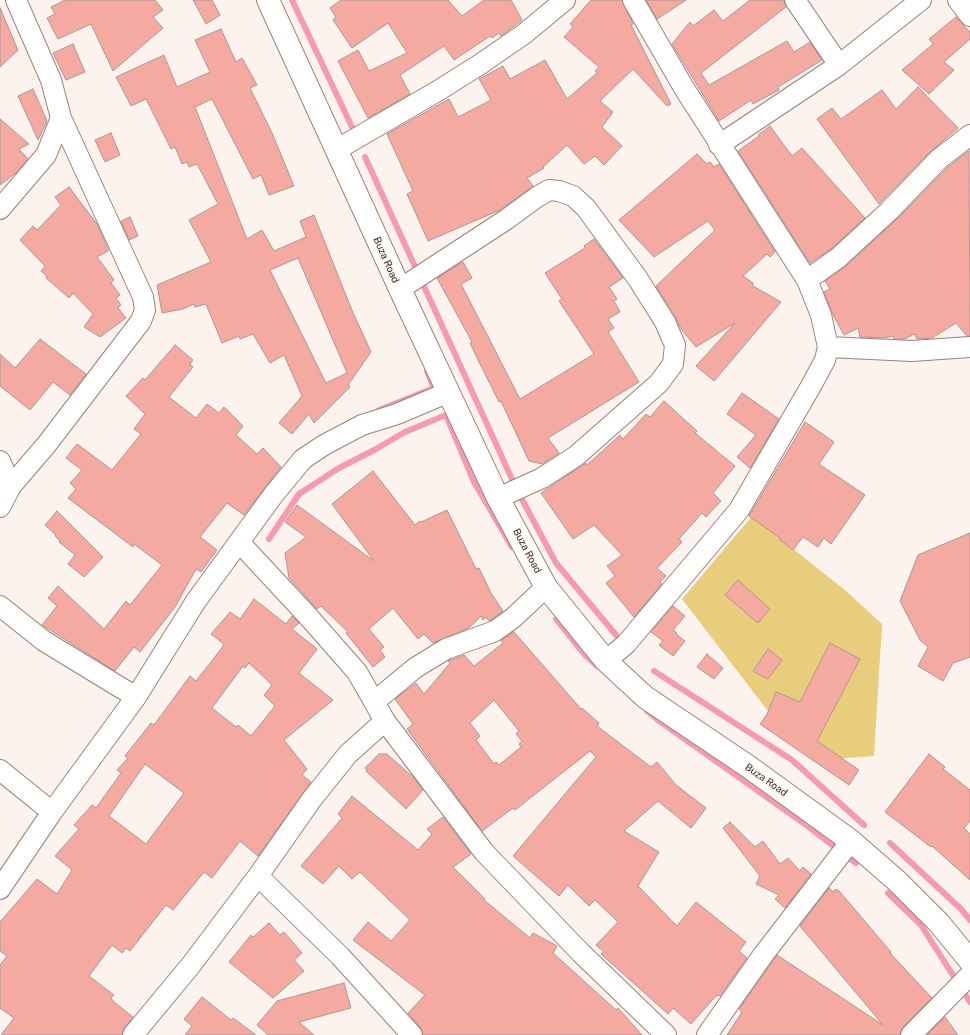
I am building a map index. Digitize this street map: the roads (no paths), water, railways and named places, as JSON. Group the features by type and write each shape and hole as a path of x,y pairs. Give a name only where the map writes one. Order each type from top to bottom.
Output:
{"main road":[{"name":"Buza Road","path":"268,0 400,289 498,498 546,587 606,661 645,697 749,767 851,842 897,881 939,923 970,961"}],"street":[{"path":"0,507 12,486 47,444 141,322 145,310 143,298 61,118 51,80 16,0"},
{"path":"336,150 436,92 479,65 524,34 565,0"},
{"path":"606,661 631,638 739,510 811,386 825,360 828,347 821,315 807,280 719,144 633,0"},
{"path":"795,0 839,65"},
{"path":"719,144 839,65 922,0"},
{"path":"958,0 970,16"},
{"path":"0,209 46,155 61,118"},
{"path":"807,280 838,258 889,211 939,158 970,136"},
{"path":"400,289 507,220 537,197 549,190 559,191 573,196 586,208 638,279 665,322 674,345 673,364 659,383 576,456 542,478 498,498"},
{"path":"828,347 912,352 970,347"},
{"path":"0,889 52,812 136,698 196,601 274,494 303,459 324,445 362,426 397,414 449,392"},
{"path":"0,461 12,486"},
{"path":"239,542 306,614 356,672 385,721 484,852 580,953 646,1018 666,1035"},
{"path":"374,702 415,668 446,649 495,631 513,618 546,587"},
{"path":"0,606 44,641 136,698"},
{"path":"134,1035 191,965 258,876 312,799 348,754 385,721"},
{"path":"0,770 52,812"},
{"path":"707,1035 763,955 851,842"},
{"path":"258,876 340,956 412,1035"},
{"path":"911,1035 970,975"}],"waterway":[{"path":"292,0 352,127"},
{"path":"365,157 517,490 556,563 616,635"},
{"path":"379,410 434,388 427,371"},
{"path":"269,539 299,494 339,468 405,432 446,415 474,482 512,547"},
{"path":"556,619 584,654 597,666"},
{"path":"654,671 792,760 864,825"},
{"path":"647,711 809,827 856,863"},
{"path":"890,843 961,909 970,920"},
{"path":"888,893 921,925 970,1002"}]}
